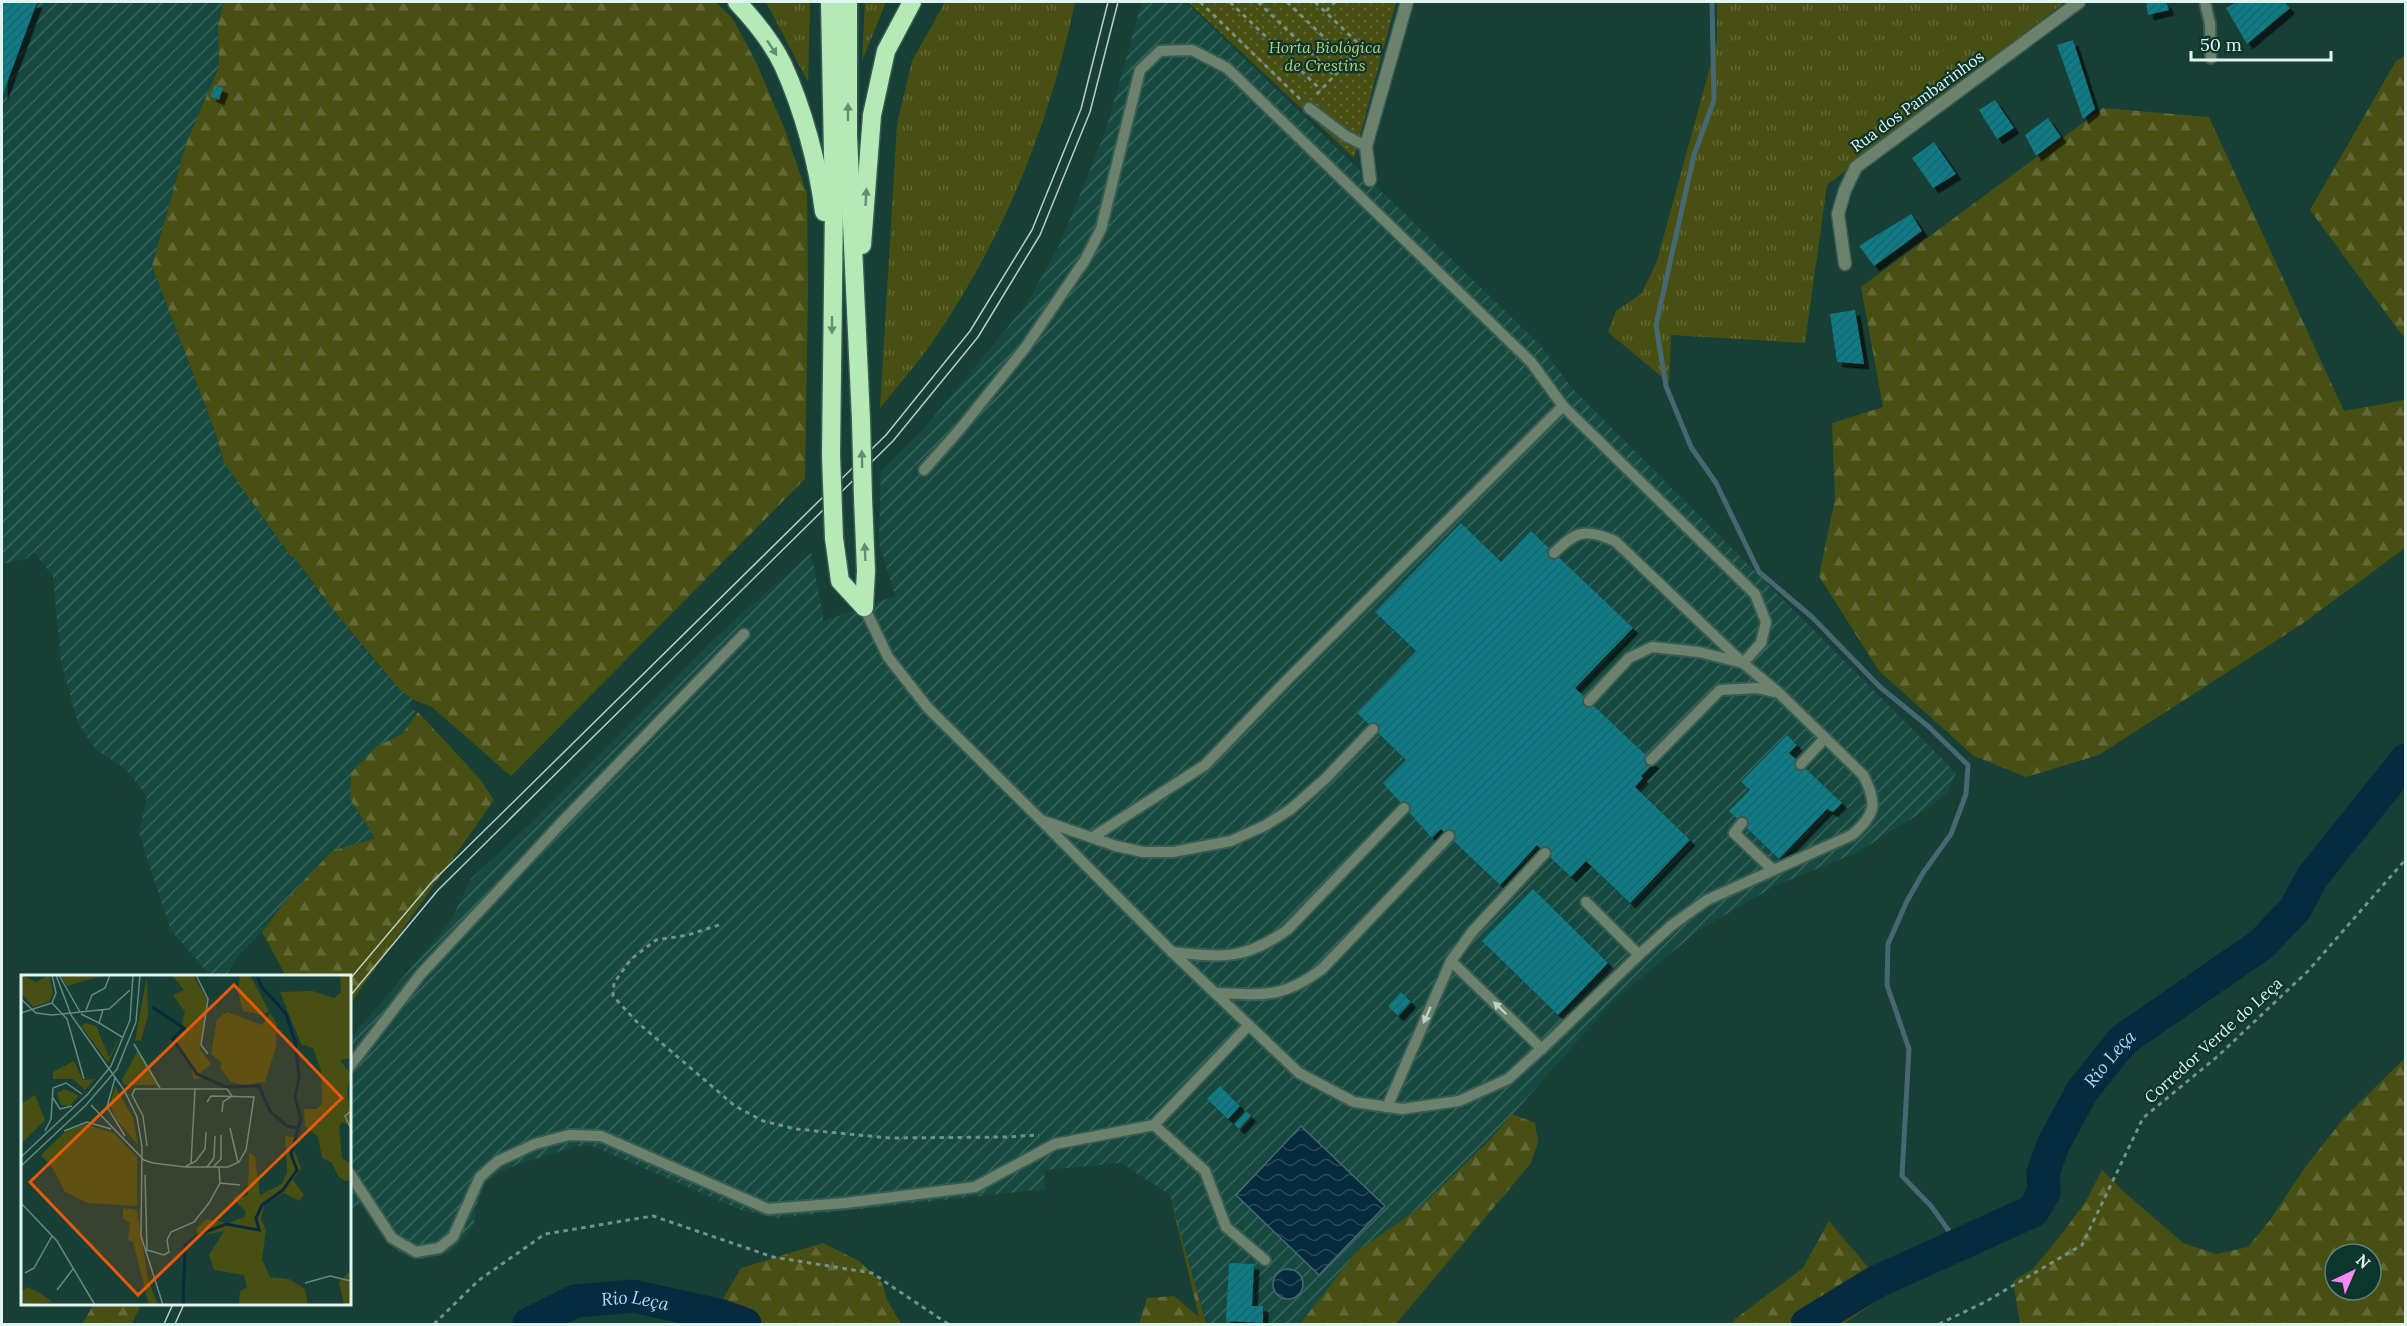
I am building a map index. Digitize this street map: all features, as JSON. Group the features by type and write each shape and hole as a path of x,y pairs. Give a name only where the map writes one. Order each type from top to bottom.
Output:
{"highway":[{"path":"737,2 752,18 783,64 818,171 832,267"},
{"path":"830,2 834,204 831,455 834,538 840,581 864,607"},
{"path":"848,2 849,136 866,571 864,607"},
{"path":"854,275 864,236 872,115 886,51 912,2"}],"street":[{"path":"1370,180 1366,146 1407,2"},
{"name":"Rua dos Pambarinhos","path":"1845,264 1838,214 1845,190 1856,167 2079,2"}],"lane":[{"path":"2205,2 2210,24 2211,58"},
{"path":"924,470 1025,348 1085,260 1101,229 1140,70 1160,51 1192,50 1227,68 1531,362 1563,405 1755,594 1766,622 1761,643 1743,663"},
{"path":"1308,106 1346,136 1366,146"},
{"path":"1353,190 1370,180"},
{"path":"1093,837 1205,765 1563,405"},
{"path":"864,607 888,657 928,708 1248,1026 1299,1072 1354,1102 1402,1109 1460,1101 1508,1079 1672,925 1707,900 1852,835 1866,823 1874,806 1872,791 1863,775 1779,693 1743,663 1614,541 1601,535 1584,533 1570,536 1554,553"},
{"path":"351,1065 384,1019 428,967 564,820 744,634"},
{"path":"1589,701 1629,658 1652,647 1699,652 1743,663"},
{"path":"1651,760 1720,690 1757,687 1779,693"},
{"path":"1041,820 1116,846 1143,852 1173,852 1231,841 1266,825 1291,809 1325,779 1373,729"},
{"path":"1801,764 1825,738"},
{"path":"1172,952 1232,956 1248,953 1269,943 1287,930 1404,808"},
{"path":"1742,823 1734,833 1773,870"},
{"path":"1215,993 1266,995 1302,984 1323,969 1449,836"},
{"path":"1388,1107 1450,962 1472,932 1545,853"},
{"path":"1586,902 1640,955"},
{"path":"1450,962 1542,1049"},
{"path":"351,1176 392,1238 416,1252 439,1248 453,1237 480,1177 498,1161 535,1144 569,1135 602,1136 768,1209 845,1203 975,1187 1055,1144 1154,1125 1248,1026"},
{"path":"1154,1125 1205,1170 1226,1227 1265,1260"}],"path":[{"path":"1200,2 1308,106 1362,47 1316,2"},
{"path":"1230,2 1322,90"},
{"path":"1258,2 1335,76"},
{"path":"1287,2 1349,61"},
{"path":"1326,11 1335,2"},
{"name":"Corredor Verde do Leça","path":"1939,1324 1985,1302 2082,1245 2143,1118 2218,1056 2308,971 2406,859"},
{"path":"719,925 687,935 656,940 631,958 614,983 613,996 637,1022 735,1106 763,1121 795,1129 890,1138 1042,1135 1055,1144"},
{"path":"434,1324 479,1280 545,1234 653,1216 773,1257 872,1273 948,1324"}],"shaded area":[{"path":"2,2 224,2 218,23 219,67 187,141 152,266 216,434 224,463 327,602 400,690 414,700 406,707 418,712 402,734 376,747 350,799 375,838 332,852 287,899 262,932 238,956 227,975 210,975 170,929 139,833 147,796 125,768 96,750 78,723 61,662 53,576 34,552 26,559 2,564"},
{"path":"1142,2 1186,2 1541,346 1570,386 1956,773 1948,792 1927,809 1856,853 1775,886 1699,930 1613,1001 1489,1141 1418,1209 1357,1251 1300,1324 1206,1324 1170,1195 1121,1163 1044,1170 1045,1189 777,1218 741,1210 592,1146 577,1146 516,1165 500,1172 485,1183 476,1207 474,1224 451,1252 426,1259 415,1259 395,1250 362,1203 351,1209 351,1038 450,922 471,879 534,820 716,637 811,553 824,621 895,596 879,543 881,471 923,430 1026,305 1059,246 1105,133"}],"green space":[{"path":"224,2 716,2 733,19 756,62 785,130 807,194 805,479 511,776 432,707 414,700 400,690 327,602 296,559 290,555 224,463 216,434 152,266 187,141 219,67 218,23"},
{"path":"766,2 810,2 808,82"},
{"path":"865,2 886,2 862,61"},
{"path":"945,2 1075,2 1052,92 1021,180 1002,223 957,305 931,344 880,408 897,124 912,61"},
{"name":"Horta Biológica de Crestins","path":"1188,2 1396,2 1354,158"},
{"path":"1717,2 2065,2 1827,185 1805,343 1671,335 1669,383 1608,332 1616,311 1642,293 1657,261 1717,41"},
{"path":"2405,56 2405,339 2310,210 2396,61"},
{"path":"2103,108 2209,117 2344,411 2405,400 2405,548 2302,624 2099,755 2026,777 1974,756 1879,671 1819,576 1835,499 1832,423 1883,407 1861,287"},
{"path":"418,712 480,779 494,800 351,1003 351,975 282,975 284,972 262,932 287,899 332,851 375,838 350,799 351,773 376,747 402,734"},
{"path":"2405,1058 2405,1324 2020,1324 2013,1281 2033,1269 2058,1239 2086,1201 2102,1170 2183,1243 2216,1254 2248,1247 2270,1220 2306,1166 2344,1118"},
{"path":"1512,1114 1535,1123 1538,1142 1531,1163 1396,1324 1300,1324 1357,1251 1418,1209 1489,1141"},
{"path":"1170,1195 1206,1324 1139,1324 1147,1298 1174,1296 1199,1317"},
{"path":"1829,1221 1889,1292 1844,1324 1732,1324 1735,1319 1803,1268"},
{"path":"823,1243 859,1261 882,1283 887,1300 901,1324 717,1324 710,1321 741,1268"},
{"path":"93,1305 141,1305 132,1324 82,1324"}],"water":[{"path":"1301,1126 1385,1206 1319,1275 1236,1195"},
{"path":"1288,1269 1294,1270 1302,1278 1302,1290 1294,1298 1288,1299 1282,1298 1274,1290 1273,1284 1274,1278 1282,1270"}],"building":[{"path":"2,2 37,2 2,96"},
{"path":"2146,2 2166,2 2169,10 2148,15"},
{"path":"2237,2 2284,2 2290,8 2247,44 2226,8"},
{"path":"2073,40 2095,109 2083,119 2057,45"},
{"path":"215,85 223,88 219,100 210,96"},
{"path":"1995,100 2014,128 1997,139 1979,110"},
{"path":"2048,118 2061,137 2036,156 2025,135"},
{"path":"1934,142 1956,174 1933,188 1912,158"},
{"path":"1911,214 1922,231 1874,266 1859,246"},
{"path":"1855,310 1864,364 1837,362 1830,314"},
{"path":"1461,523 1501,562 1531,531 1633,628 1575,688 1654,763 1641,776 1643,778 1635,787 1690,840 1630,903 1586,861 1571,877 1537,845 1500,885 1441,829 1432,838 1383,783 1406,760 1357,713 1416,651 1375,612"},
{"path":"1787,735 1797,745 1789,753 1842,803 1833,812 1827,809 1779,859 1729,811 1750,790 1741,782"},
{"path":"1533,889 1608,963 1558,1015 1482,941"},
{"path":"1401,992 1411,1002 1398,1016 1388,1006"},
{"path":"1220,1086 1240,1106 1228,1119 1207,1099"},
{"path":"1246,1111 1251,1116 1239,1129 1234,1124"},
{"path":"1229,1263 1254,1264 1252,1306 1263,1306 1263,1323 1226,1321"}],"waterway":[{"path":"1712,2 1714,100 1694,155 1656,325 1666,386 1691,447 1716,483 1759,572 1812,617 1880,687 1929,727 1968,765 1966,794 1951,834 1923,873 1907,901 1888,944 1887,985 1909,1049 1902,1176 1931,1206 1959,1245"},
{"name":"Rio Leça","path":"1807,1324 1876,1282 2033,1211 2044,1192 2043,1173 2053,1145 2082,1091 2123,1040 2262,944 2295,909 2313,876 2406,760"},
{"name":"Rio Leça","path":"529,1324 575,1301 633,1296 719,1315 745,1324"}],"tram line":[{"path":"351,978 431,883 886,435 970,331 1032,230 1081,109 1108,2"},
{"path":"351,995 438,890 893,441 978,337 1040,235 1090,112 1118,2"},
{"path":"164,1324 173,1305"},
{"path":"175,1324 184,1305"}]}
